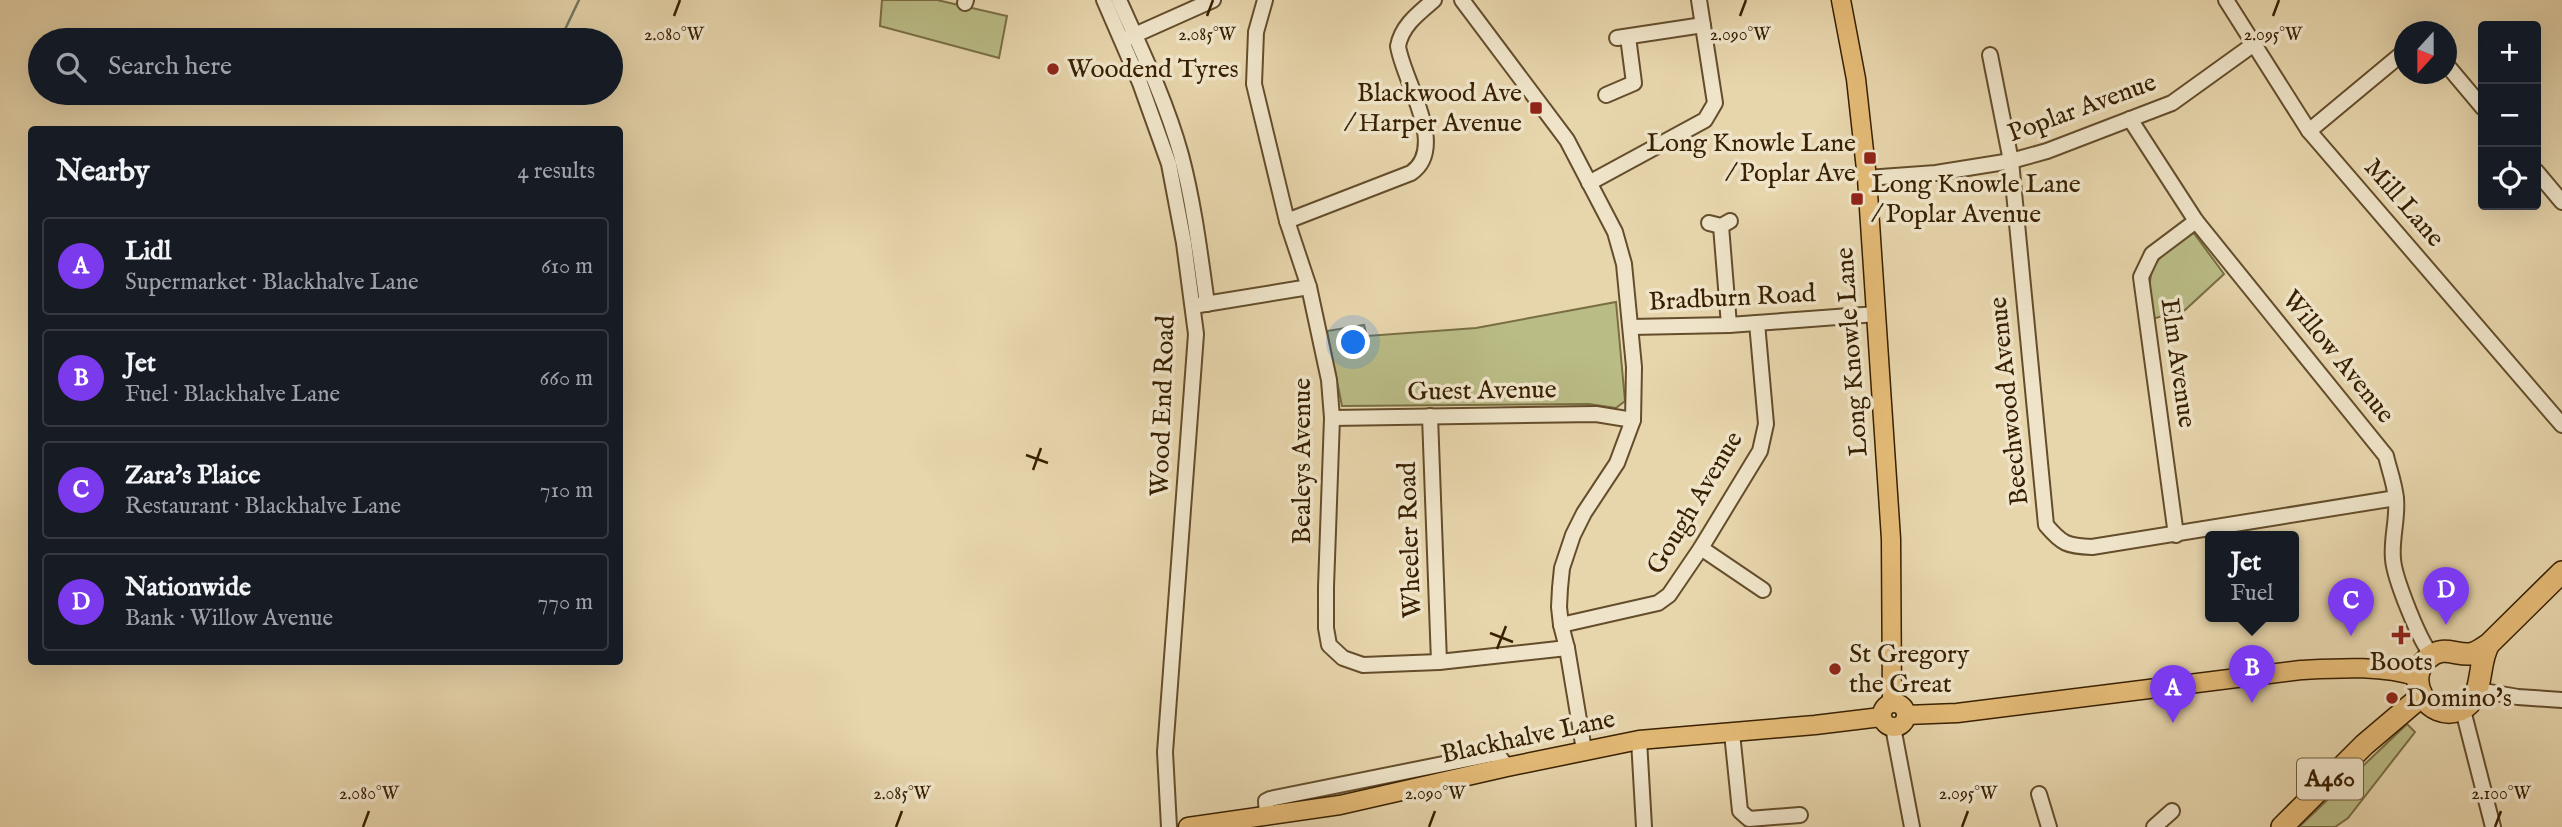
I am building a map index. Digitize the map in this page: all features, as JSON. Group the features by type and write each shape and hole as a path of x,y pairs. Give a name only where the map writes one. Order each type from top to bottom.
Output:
{"highway":[{"path":"2451,710 2431,706 2419,685 2423,663 2432,655 2449,650 2478,652 2562,572"},
{"path":"2401,714 2451,710 2471,702 2488,644"},
{"path":"2462,653 2473,663 2478,682"},
{"name":"A460","path":"2282,827 2364,745 2417,700 2419,685"}],"main road":[{"name":"Long Knowle Lane","path":"1841,0 1856,79 1867,178 1877,314 1891,539 1893,715"},
{"name":"Blackhalve Lane","path":"1188,827 1267,817 1375,798 1507,766 1639,740 1732,733 1893,715 1957,713 2301,670 2334,668 2402,672 2419,685"}],"street":[{"name":"Wood End Road","path":"1104,0 1128,38 1169,164 1199,305 1176,579 1165,752 1169,827"},
{"path":"1119,0 1128,38 1213,0"},
{"path":"1287,221 1410,173 1422,162 1426,148 1426,132 1398,46 1407,25 1434,0"},
{"path":"1462,0 1567,140 1615,232 1624,264 1631,327 1635,401 1633,420 1617,463 1584,513 1569,544 1561,576 1561,625 1584,750"},
{"path":"1589,183 1705,120 1715,103 1699,0"},
{"name":"Mill Lane","path":"2226,0 2309,131 2562,425"},
{"name":"Bealeys Avenue","path":"1260,1 1254,84 1287,221 1308,287 1329,380 1332,418 1326,587 1326,628 1329,645 1343,658 1363,665 1438,662 1567,649"},
{"path":"1606,95 1634,83 1622,38 1703,26"},
{"name":"Poplar Avenue","path":"1867,178 1936,173 2011,162 2047,151 2172,103 2254,44"},
{"name":"Beechwood Avenue","path":"1990,54 2011,162 2046,525 2059,540 2066,545 2092,547 2396,498"},
{"path":"2309,131 2394,60"},
{"path":"2457,77 2478,102"},
{"name":"Willow Avenue","path":"2130,118 2196,221 2386,456 2396,498 2392,558 2395,573 2419,634 2432,655"},
{"path":"2541,177 2562,202"},
{"name":"Elm Avenue","path":"2176,535 2141,277 2152,254 2196,221"},
{"path":"1720,223 1729,325"},
{"path":"1199,305 1308,287"},
{"name":"Bradburn Road","path":"1631,327 1729,325 1877,314"},
{"name":"Gough Avenue","path":"1561,625 1658,603 1669,595 1701,548 1760,451 1766,424 1757,323"},
{"name":"Guest Avenue","path":"1332,418 1597,414 1633,420"},
{"name":"Wheeler Road","path":"1430,416 1438,662"},
{"path":"1701,548 1763,590"},
{"path":"2478,682 2518,697 2562,699"},
{"path":"2451,710 2493,827"},
{"path":"1893,715 1912,827"},
{"path":"1732,733 1740,811 1749,819 1800,815"},
{"path":"1639,740 1644,827"},
{"path":"2039,794 2049,827"},
{"path":"2160,825 2172,811"}],"green space":[{"path":"882,0 937,0 1007,16 999,58 880,26"},
{"path":"2193,232 2224,274 2185,310 2152,319 2150,287 2154,267 2167,251"},
{"path":"1616,302 1625,401 1616,408 1589,404 1342,406 1327,331 1364,325 1367,336 1476,328"},
{"path":"2407,724 2415,732 2348,818 2335,827 2299,827"}],"waterway":[{"path":"566,28 579,0"}],"place":[{"name":"Woodend Tyres","path":"1053,69"},
{"name":"Blackwood Ave / Harper Avenue","path":"1536,108"},
{"name":"Long Knowle Lane / Poplar Ave","path":"1870,158"},
{"name":"Long Knowle Lane / Poplar Avenue","path":"1857,199"},
{"name":"Nationwide","path":"2446,625"},
{"name":"Boots","path":"2401,635"},
{"name":"Zara's Plaice","path":"2351,636"},
{"name":"St Gregory the Great","path":"1835,669"},
{"name":"Domino's","path":"2392,698"},
{"name":"Jet","path":"2252,703"},
{"name":"Lidl","path":"2173,723"}]}
